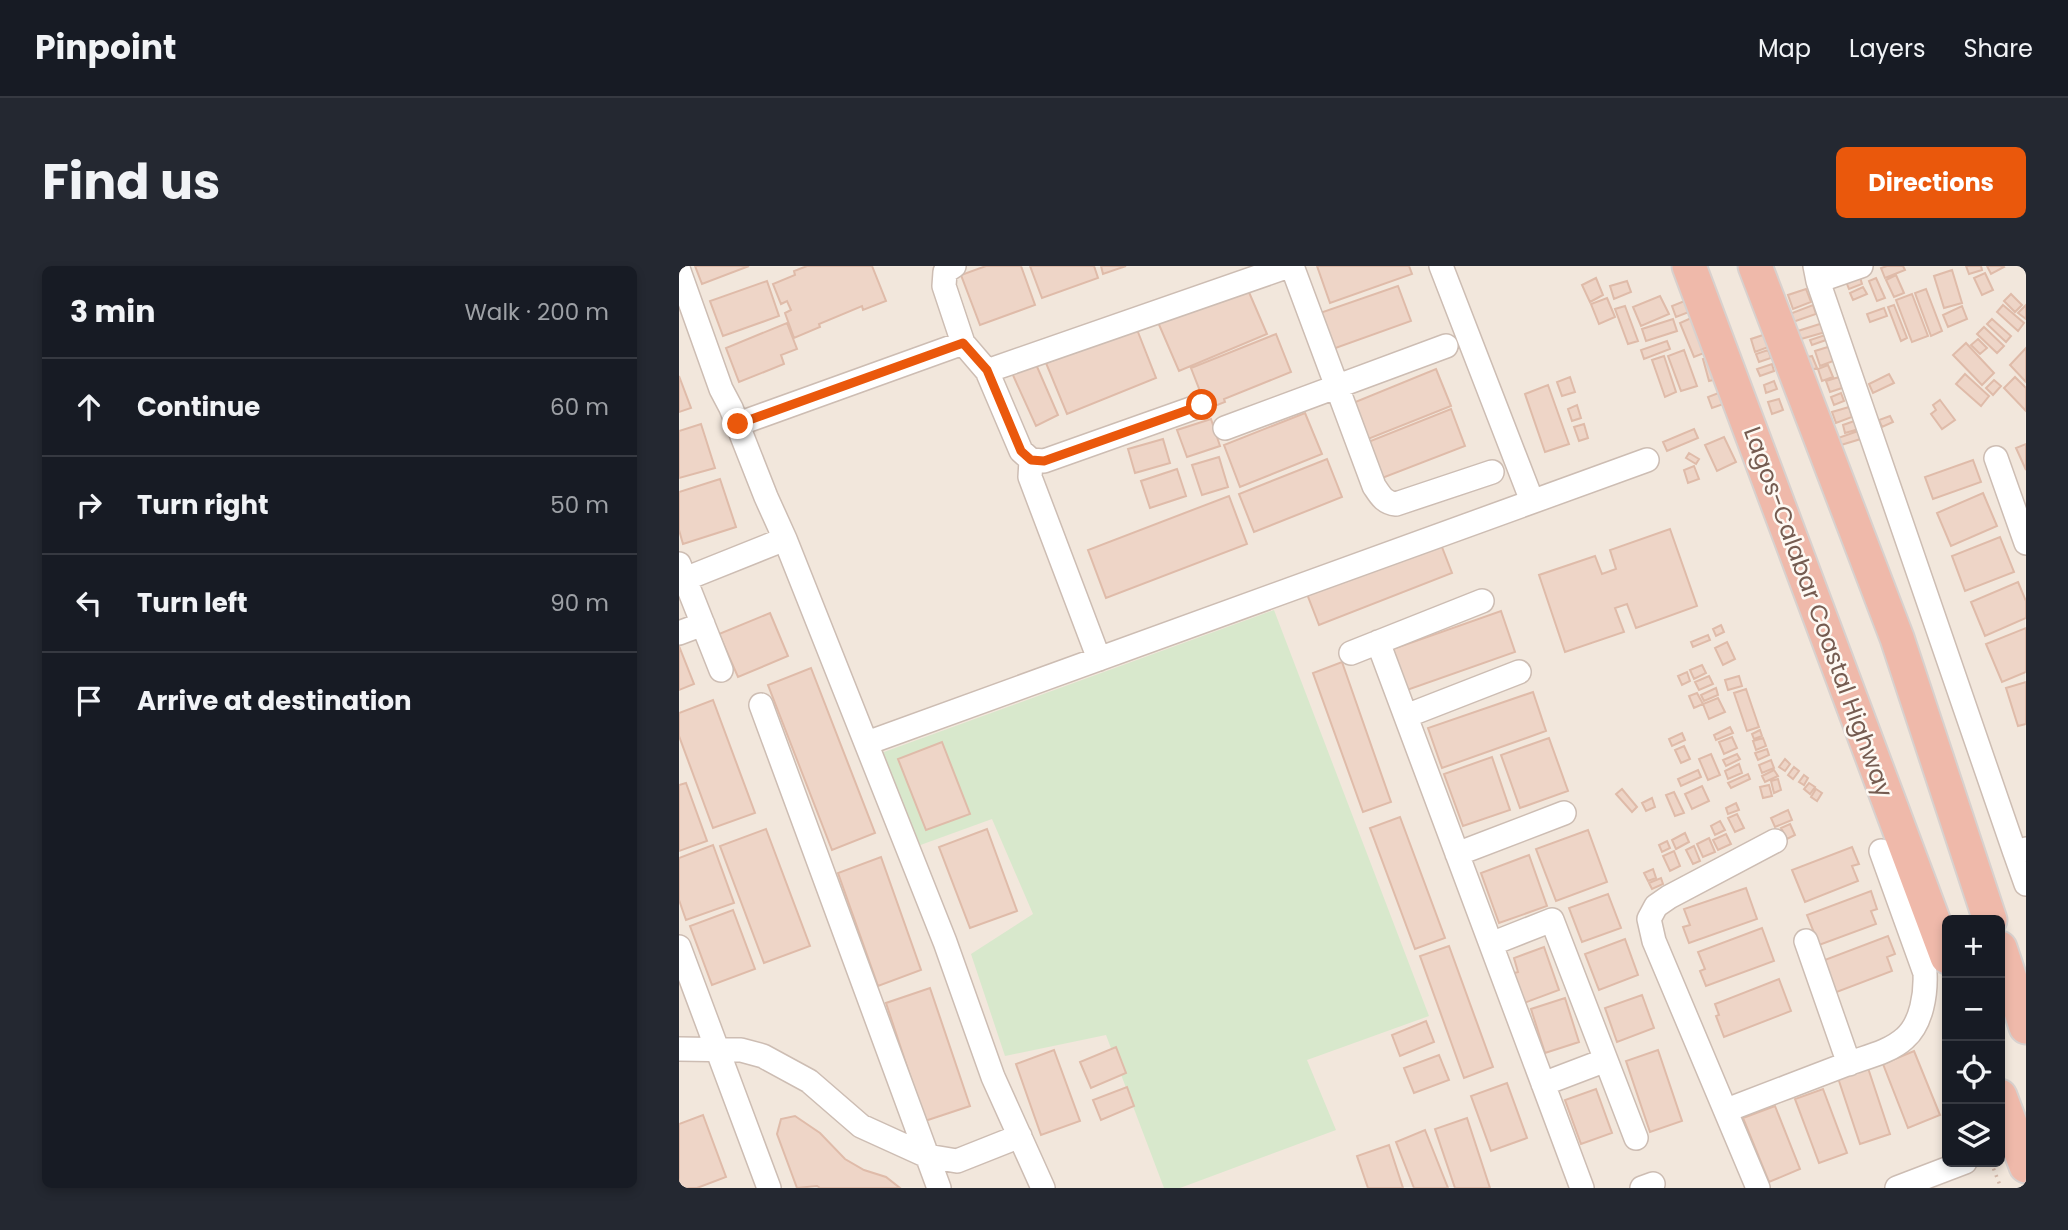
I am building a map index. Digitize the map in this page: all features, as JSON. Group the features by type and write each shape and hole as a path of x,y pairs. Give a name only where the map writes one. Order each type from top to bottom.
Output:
{"highway":[{"name":"Lagos-Calabar Coastal Highway","path":"1689,266 1942,944"},
{"path":"1755,266 1897,638 1988,915"},
{"path":"2005,963 2026,1027"},
{"path":"2003,1104 2026,1167"}],"street":[{"path":"954,266 945,272 944,286 963,343 987,370 1021,451 1031,460 1044,461 1202,405"},
{"path":"987,370 1291,266 1374,486 1382,498 1396,503 1492,472"},
{"path":"1441,266 1532,501"},
{"path":"1861,266 1817,273 2021,851 2026,884"},
{"path":"679,271 721,389 785,539 945,942 993,1077 1043,1188"},
{"path":"738,424 963,343"},
{"path":"1225,428 1446,346"},
{"path":"1996,458 2026,542"},
{"path":"1031,460 1030,477 1099,659"},
{"path":"867,743 1647,460"},
{"path":"721,670 682,571 785,539"},
{"path":"1351,653 1482,601"},
{"path":"679,634 703,624"},
{"path":"1378,642 1582,1188"},
{"path":"1406,716 1519,672"},
{"path":"761,705 939,1188"},
{"path":"1457,854 1564,813"},
{"path":"1758,1188 1654,941 1649,919 1656,906 1669,897 1775,841"},
{"path":"1727,1110 1878,1053 1906,1037 1923,1002 1926,991 1925,973 1881,851"},
{"path":"1491,944 1552,920 1636,1138"},
{"path":"1806,941 1849,1064"},
{"path":"679,947 769,1188"},
{"path":"679,1049 741,1050 763,1056 809,1082 861,1126 927,1156 957,1161 1020,1136"},
{"path":"1543,1084 1606,1060"},
{"path":"1897,1188 1952,1167"}],"path":[{"path":"1993,1167 2001,1188"}],"shaded area":[{"path":"679,266 2026,266 2026,1188 679,1188"}],"green space":[{"path":"1274,610 1429,1016 1307,1060 1336,1130 1180,1188 1164,1188 1106,1035 1005,1056 971,954 1033,914 992,819 915,847 873,756"}],"building":[{"path":"695,266 749,266 702,284"},
{"path":"807,266 872,266 886,301 863,310 862,306 794,338 785,313 791,310 787,301 781,304 773,284 795,275 794,271"},
{"path":"986,266 1021,266 1035,305 980,325 961,275"},
{"path":"1030,266 1094,266 1098,278 1042,298"},
{"path":"1101,266 1126,266 1103,274"},
{"path":"1317,266 1409,266 1412,274 1330,303"},
{"path":"1903,266 1905,270 1885,278 1881,268"},
{"path":"1966,266 1981,266 1982,270 1969,274"},
{"path":"1987,266 2003,266 2004,267 1991,274"},
{"path":"1952,270 1962,303 1944,308 1934,276"},
{"path":"1985,273 1993,290 1982,295 1974,278"},
{"path":"1859,274 1862,284 1849,289 1845,279"},
{"path":"1896,275 1904,293 1894,297 1886,280"},
{"path":"1596,278 1603,295 1590,302 1582,285"},
{"path":"1876,278 1885,298 1877,301 1869,281"},
{"path":"767,281 779,316 723,336 710,301"},
{"path":"1627,281 1631,292 1614,299 1610,286"},
{"path":"1245,283 1267,334 1179,371 1157,320"},
{"path":"1398,286 1411,321 1330,350 1317,314"},
{"path":"1863,287 1867,294 1853,300 1850,293"},
{"path":"1806,289 1811,302 1793,309 1788,295"},
{"path":"1926,289 1942,331 1931,336 1915,293"},
{"path":"1912,294 1928,336 1912,342 1896,300"},
{"path":"2011,294 2022,305 2015,312 2004,301"},
{"path":"1660,296 1669,314 1641,326 1633,307"},
{"path":"1697,296 1702,307 1676,317 1672,306"},
{"path":"1607,298 1615,317 1599,324 1591,304"},
{"path":"1813,305 1816,314 1790,323 1787,315"},
{"path":"1894,305 1907,338 1901,341 1888,307"},
{"path":"2003,305 2024,323 2018,331 1997,312"},
{"path":"2026,305 2026,319 2018,313"},
{"path":"1625,306 1638,341 1628,344 1615,309"},
{"path":"1962,306 1967,319 1948,327 1943,315"},
{"path":"1884,308 1887,316 1870,322 1867,314"},
{"path":"1700,314 1714,349 1694,357 1680,323"},
{"path":"1673,319 1677,331 1646,341 1642,329"},
{"path":"1992,319 2011,336 2006,342 1987,324"},
{"path":"1826,322 1829,331 1801,339 1798,331"},
{"path":"787,323 797,349 781,355 784,364 739,382 726,348"},
{"path":"1136,327 1156,378 1067,414 1046,363"},
{"path":"1984,327 2004,346 1997,353 1977,334"},
{"path":"1276,334 1291,372 1224,399 1225,402 1207,409 1191,368"},
{"path":"1766,334 1771,346 1755,352 1751,339"},
{"path":"1825,335 1826,340 1812,345 1810,340"},
{"path":"1978,339 1987,348 1980,354 1971,345"},
{"path":"1667,341 1670,349 1644,359 1641,350"},
{"path":"1966,343 1994,373 1982,385 1953,355"},
{"path":"1831,346 1836,360 1820,366 1815,351"},
{"path":"2026,348 2026,382 2010,365"},
{"path":"1684,350 1697,386 1681,391 1668,356"},
{"path":"1768,350 1771,358 1759,362 1756,354"},
{"path":"1664,356 1676,392 1665,397 1652,360"},
{"path":"1812,356 1817,368 1809,371 1804,358"},
{"path":"1715,357 1721,378 1709,381 1703,359"},
{"path":"1035,362 1058,415 1036,426 1012,373"},
{"path":"1772,364 1774,371 1760,376 1757,369"},
{"path":"1828,365 1833,377 1822,381 1818,369"},
{"path":"1436,369 1451,406 1363,441 1348,405"},
{"path":"1889,374 1894,383 1873,393 1869,384"},
{"path":"1965,374 1989,396 1981,406 1956,384"},
{"path":"679,376 691,408 679,412"},
{"path":"1570,377 1575,392 1562,396 1557,382"},
{"path":"1839,377 1842,388 1830,392 1826,381"},
{"path":"2015,377 2026,388 2026,411 2004,388"},
{"path":"1994,380 2001,386 1993,395 1986,388"},
{"path":"1774,381 1777,389 1766,393 1764,385"},
{"path":"1747,382 1752,394 1712,408 1708,397"},
{"path":"1548,385 1569,444 1545,452 1525,394"},
{"path":"1841,393 1844,401 1834,405 1831,397"},
{"path":"1779,399 1783,410 1772,414 1768,402"},
{"path":"1940,400 1955,420 1942,429 1931,414 1936,410 1933,405"},
{"path":"1577,405 1581,418 1572,421 1568,409"},
{"path":"1849,407 1852,417 1836,423 1832,412"},
{"path":"1451,409 1465,446 1377,480 1363,444"},
{"path":"1305,413 1322,454 1240,487 1224,445"},
{"path":"1890,416 1893,422 1882,427 1879,420"},
{"path":"1211,419 1220,446 1187,457 1177,430"},
{"path":"1857,420 1859,429 1845,433 1843,425"},
{"path":"701,424 715,468 679,478 679,431"},
{"path":"1584,424 1588,438 1579,441 1574,427"},
{"path":"1694,429 1698,438 1667,451 1663,442"},
{"path":"1861,430 1864,438 1841,445 1838,438"},
{"path":"1724,437 1736,462 1717,471 1705,445"},
{"path":"1163,439 1170,463 1135,473 1128,449"},
{"path":"2026,444 2026,470 2016,448"},
{"path":"1689,453 1699,459 1696,464 1686,458"},
{"path":"1219,457 1228,487 1202,495 1192,465"},
{"path":"1327,459 1342,497 1254,532 1239,494"},
{"path":"1973,460 1981,482 1933,499 1925,477"},
{"path":"1694,466 1699,479 1688,483 1684,470"},
{"path":"1177,469 1186,496 1150,508 1141,481"},
{"path":"720,479 736,527 683,544 679,530 679,492"},
{"path":"1983,493 1997,526 1951,546 1937,513"},
{"path":"1229,496 1247,544 1106,598 1088,550"},
{"path":"1670,529 1697,606 1636,628 1627,604 1615,608 1624,632 1565,652 1539,575 1595,556 1602,574 1616,569 1610,550"},
{"path":"2000,537 2014,572 1965,591 1952,556"},
{"path":"1440,542 1452,573 1319,625 1307,594"},
{"path":"2018,582 2026,601 2026,618 1985,636 1971,602"},
{"path":"1501,611 1515,652 1407,690 1393,649"},
{"path":"770,613 788,656 738,677 719,634"},
{"path":"1721,625 1724,632 1716,636 1713,629"},
{"path":"2026,628 2026,672 2002,682 1986,644"},
{"path":"1708,635 1710,640 1693,647 1691,642"},
{"path":"1727,642 1735,659 1723,665 1715,648"},
{"path":"679,646 694,684 679,690"},
{"path":"1342,662 1391,802 1363,812 1313,673"},
{"path":"1702,665 1706,673 1694,679 1690,670"},
{"path":"811,668 875,833 832,850 768,685"},
{"path":"1687,672 1690,681 1682,685 1678,676"},
{"path":"1709,676 1713,684 1699,690 1695,682"},
{"path":"1739,676 1742,686 1728,690 1725,680"},
{"path":"2026,682 2026,724 2018,726 2006,688"},
{"path":"1716,688 1718,695 1704,701 1701,695"},
{"path":"1746,689 1759,727 1747,731 1734,693"},
{"path":"1533,692 1546,731 1442,768 1428,728"},
{"path":"1697,693 1703,704 1694,708 1689,696"},
{"path":"1718,698 1725,712 1709,719 1703,704"},
{"path":"713,700 755,813 713,828 679,736 679,713"},
{"path":"1730,727 1733,733 1716,740 1714,735"},
{"path":"1760,730 1762,736 1754,739 1752,734"},
{"path":"1682,733 1685,740 1672,746 1669,739"},
{"path":"1732,737 1737,748 1724,754 1719,742"},
{"path":"1549,738 1568,791 1520,808 1501,755"},
{"path":"1763,738 1766,746 1756,750 1753,741"},
{"path":"942,742 970,814 926,830 898,759"},
{"path":"1684,746 1690,759 1681,763 1675,750"},
{"path":"1767,749 1769,755 1758,760 1755,753"},
{"path":"1711,754 1720,775 1708,780 1699,759"},
{"path":"1737,754 1740,759 1726,766 1723,760"},
{"path":"1492,757 1510,810 1463,826 1444,774"},
{"path":"1785,759 1790,764 1785,771 1779,767"},
{"path":"1771,760 1774,768 1762,773 1759,765"},
{"path":"1739,764 1742,773 1728,779 1725,771"},
{"path":"1794,767 1799,771 1793,779 1788,775"},
{"path":"1698,770 1701,777 1681,786 1678,779"},
{"path":"1774,770 1778,776 1765,782 1762,776"},
{"path":"1748,774 1750,779 1731,788 1728,783"},
{"path":"1804,775 1808,778 1804,785 1799,782"},
{"path":"1778,779 1781,790 1774,793 1771,781"},
{"path":"686,783 707,841 679,851 679,785"},
{"path":"1809,783 1815,787 1810,794 1804,789"},
{"path":"1769,785 1772,796 1763,798 1760,787"},
{"path":"1702,786 1709,801 1692,809 1685,794"},
{"path":"1622,789 1637,807 1632,812 1616,794"},
{"path":"1816,789 1822,793 1817,801 1811,797"},
{"path":"1674,792 1684,813 1675,816 1666,795"},
{"path":"1652,798 1655,807 1646,811 1642,803"},
{"path":"1736,803 1739,810 1728,814 1726,808"},
{"path":"1788,810 1792,820 1775,827 1771,818"},
{"path":"1737,814 1744,828 1735,832 1728,818"},
{"path":"1400,817 1445,938 1415,949 1370,828"},
{"path":"1720,821 1725,830 1715,835 1711,826"},
{"path":"1790,824 1795,835 1787,839 1781,828"},
{"path":"766,829 810,946 764,963 720,846"},
{"path":"987,829 1017,911 970,928 939,847"},
{"path":"1588,830 1607,882 1556,901 1536,849"},
{"path":"1685,833 1689,842 1676,849 1672,840"},
{"path":"1726,834 1731,844 1718,850 1713,840"},
{"path":"1709,838 1715,852 1703,857 1697,844"},
{"path":"1667,841 1670,848 1662,852 1659,845"},
{"path":"713,845 734,903 686,920 679,900 679,858"},
{"path":"1694,846 1700,861 1693,864 1686,850"},
{"path":"1852,847 1859,864 1852,866 1858,881 1805,902 1792,870"},
{"path":"1674,851 1680,866 1670,871 1663,856"},
{"path":"1529,855 1547,906 1499,923 1481,873"},
{"path":"881,857 921,970 878,986 838,873"},
{"path":"1653,869 1656,878 1648,881 1644,873"},
{"path":"1661,878 1663,884 1652,889 1649,883"},
{"path":"1746,888 1757,919 1689,943 1683,927 1690,925 1684,909"},
{"path":"1871,891 1877,909 1871,911 1876,924 1819,945 1807,915"},
{"path":"1608,894 1621,928 1582,942 1569,908"},
{"path":"733,910 755,969 712,985 690,926"},
{"path":"1762,928 1774,961 1706,986 1700,971 1705,969 1698,952"},
{"path":"1888,936 1895,954 1887,957 1892,971 1834,993 1822,961"},
{"path":"1625,939 1638,975 1599,990 1585,954"},
{"path":"1449,946 1493,1067 1464,1078 1420,956"},
{"path":"1544,947 1559,990 1524,1003 1514,973 1518,972 1514,958"},
{"path":"1779,979 1791,1011 1724,1037 1716,1016 1719,1015 1715,1004"},
{"path":"930,988 970,1106 925,1121 886,1003"},
{"path":"1642,995 1654,1028 1617,1042 1605,1008"},
{"path":"1565,998 1579,1042 1545,1053 1531,1009"},
{"path":"1426,1021 1434,1042 1400,1056 1392,1035"},
{"path":"1116,1047 1126,1073 1091,1088 1080,1062"},
{"path":"1054,1050 1080,1121 1041,1135 1016,1064"},
{"path":"1658,1050 1682,1121 1650,1132 1626,1061"},
{"path":"1914,1051 1940,1115 1908,1128 1883,1064"},
{"path":"1439,1055 1449,1080 1414,1093 1404,1068"},
{"path":"1868,1068 1890,1134 1860,1144 1838,1078"},
{"path":"1507,1083 1527,1138 1491,1151 1471,1096"},
{"path":"1127,1087 1134,1106 1101,1120 1093,1100"},
{"path":"1596,1089 1612,1133 1581,1144 1565,1100"},
{"path":"1823,1089 1847,1153 1819,1163 1795,1099"},
{"path":"1775,1106 1800,1169 1769,1182 1743,1118"},
{"path":"703,1115 726,1177 697,1188 679,1188 679,1124"},
{"path":"795,1116 820,1133 845,1159 864,1170 886,1177 900,1188 797,1188 777,1134 781,1119"},
{"path":"1467,1118 1490,1188 1455,1188 1435,1129"},
{"path":"1425,1130 1448,1188 1414,1188 1396,1142"},
{"path":"1389,1145 1403,1188 1368,1188 1357,1156"}],"route":[{"path":"738,424 963,343 987,370 1021,451 1031,460 1044,461 1202,405"}]}
